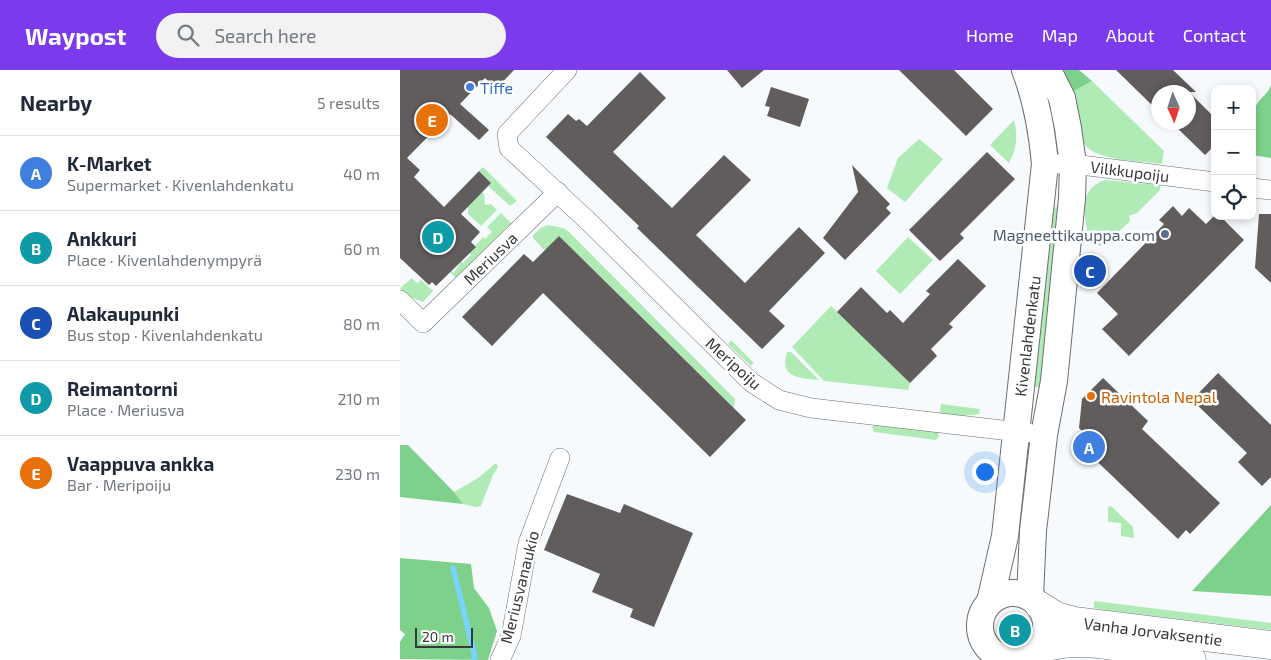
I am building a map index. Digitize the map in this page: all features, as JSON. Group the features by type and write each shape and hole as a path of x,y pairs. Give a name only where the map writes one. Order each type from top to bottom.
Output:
{"main road":[{"name":"Vanha Jorvaksentie","path":"1034,601 1056,616 1074,621 1271,645"},
{"name":"Vanha Jorvaksentie","path":"1026,656 1068,642 1139,650 1185,659"},
{"path":"1140,660 1185,659"}],"street":[{"name":"Meripoiju","path":"567,70 507,134 507,143 513,153 558,192 745,376 779,400 811,408 1044,435"},
{"name":"Kivenlahdenkatu","path":"990,602 1004,547 1042,208 1045,164 1041,123 1035,96 1025,70"},
{"name":"Kivenlahdenkatu","path":"1034,601 1033,531 1044,435 1054,381 1072,198 1073,164 1062,98 1048,70"},
{"name":"Vilkkupoiju","path":"1045,164 1073,164 1211,181"},
{"path":"1256,188 1271,190"},
{"name":"Meriusva","path":"400,300 423,323 558,192"},
{"name":"Meriusvanaukio","path":"500,660 511,636 528,543 560,458"},
{"path":"1012,592 1034,601 1046,620 1046,631 1026,656 1008,659 996,655 987,647 982,648 980,624 983,612 990,602 1012,592"}],"green space":[{"path":"1063,70 1079,70 1092,81 1069,94"},
{"path":"1092,81 1164,151 1162,164 1110,157 1099,154 1085,145 1077,127 1069,94"},
{"path":"1271,85 1271,158 1256,156 1256,106"},
{"path":"1014,120 1016,142 1009,163 990,145"},
{"path":"919,139 943,159 905,202 887,188 898,158"},
{"path":"483,167 517,201 510,206 488,186 491,183 479,171"},
{"path":"1105,180 1160,185 1160,190 1137,213 1129,216 1130,221 1112,238 1106,233 1100,239 1104,246 1094,245 1095,236 1088,235 1085,203 1090,190 1096,184"},
{"path":"477,188 484,194 485,205 491,204 497,210 481,226 468,214 468,208 464,204"},
{"path":"1053,208 1061,209 1045,388 1032,387"},
{"path":"501,213 513,225 459,281 450,272 454,273 461,261 463,263 471,255 469,253 483,237 485,239 492,232 487,227"},
{"path":"549,225 568,231 735,399 734,408 559,236 545,251 533,238 533,235 542,227"},
{"path":"908,237 933,260 900,294 876,271"},
{"path":"412,278 417,283 421,280 433,291 423,302 408,296 400,288"},
{"path":"831,306 910,383 908,390 824,381 792,347"},
{"path":"731,340 754,363 751,366 728,344"},
{"path":"787,352 791,352 819,380 798,377 788,372 785,361"},
{"path":"941,404 980,409 979,414 962,416 940,413"},
{"path":"875,424 937,431 939,436 936,440 874,432 872,427"},
{"path":"400,445 408,445 454,492 463,504 400,497"},
{"path":"496,463 498,467 481,506 476,507 463,504 454,492 478,478"},
{"path":"1271,505 1271,596 1192,591"},
{"path":"1111,506 1133,527 1134,538 1121,536 1121,523 1108,522 1108,507"},
{"path":"400,558 471,564 474,588 489,608 497,631 488,660 400,659 400,642 405,634 400,630"},
{"path":"1094,601 1271,623 1271,630 1105,610 1094,608"}],"building":[{"path":"400,70 514,70 496,89 485,78 460,104 489,130 479,140 450,114 407,158 420,170 414,177 444,207 479,171 491,183 461,214 480,232 471,242 476,247 436,286 432,282 429,285 400,258"},
{"path":"727,70 764,70 742,88"},
{"path":"899,70 954,70 993,109 966,136"},
{"path":"1116,70 1173,70 1189,85 1151,85 1151,104"},
{"path":"640,72 666,98 613,152 672,208 724,155 751,180 696,235 745,283 799,227 825,253 769,311 785,326 762,349 637,228 639,226 546,137 568,114 576,121 579,119 587,126"},
{"path":"771,87 809,99 800,127 767,116 770,107 765,106"},
{"path":"1196,99 1211,114 1211,149 1205,155 1179,130 1196,130"},
{"path":"987,152 1015,179 960,234 964,238 940,261 909,230"},
{"path":"852,165 890,204 886,208 891,213 845,260 823,238 858,192"},
{"path":"1173,206 1182,216 1189,208 1206,224 1211,219 1224,220 1244,240 1129,356 1102,329 1118,314 1097,293 1164,224 1159,220"},
{"path":"1259,214 1271,214 1271,283 1255,268"},
{"path":"559,236 746,420 710,457 543,293 492,346 462,317 524,254 533,262"},
{"path":"958,259 986,286 949,324 953,327 931,349 937,356 910,383 837,312 861,287 887,313 890,310 903,323 930,294 926,291"},
{"path":"1218,373 1271,425 1271,477 1262,486 1238,462 1247,453 1192,400"},
{"path":"1103,378 1148,421 1142,429 1220,503 1190,534 1186,530 1178,539 1082,447 1090,439 1079,428 1082,399"},
{"path":"567,494 620,513 624,504 693,533 654,627 630,617 633,609 592,592 600,574 544,550"}],"waterway":[{"path":"453,568 475,657 473,660"}],"place":[{"name":"Tiffe","path":"470,87"},
{"name":"Vaappuva ankka","path":"432,120"},
{"name":"Magneettikauppa.com","path":"1165,234"},
{"name":"Reimantorni","path":"438,237"},
{"name":"Alakaupunki","path":"1090,271"},
{"name":"Ravintola Nepal","path":"1091,396"},
{"name":"K-Market","path":"1089,447"},
{"name":"Ankkuri","path":"1015,630"}]}
